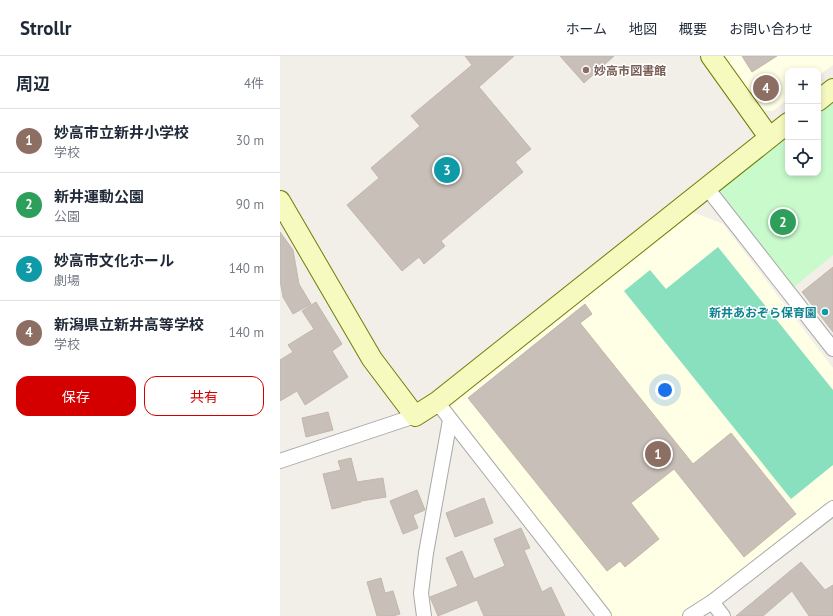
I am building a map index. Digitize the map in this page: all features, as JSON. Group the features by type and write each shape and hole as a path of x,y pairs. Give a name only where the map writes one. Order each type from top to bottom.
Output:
{"street":[{"path":"711,56 769,138"},
{"path":"821,98 833,89"},
{"path":"280,461 415,416 437,402 785,125"},
{"path":"707,188 833,349"},
{"path":"280,201 372,359 415,416"},
{"path":"437,402 604,616"},
{"path":"424,616 421,593 425,561 450,420"},
{"path":"690,616 712,602 833,508"},
{"path":"712,602 723,616"}],"shaded area":[{"path":"722,56 833,56 833,65 821,74 821,68 785,68 785,101 773,111 760,110"},
{"path":"690,211 723,224 833,368 833,502 685,616 611,616 446,406"}],"green space":[{"path":"833,90 833,255 788,292 707,188 785,127 785,176 821,176 821,100"},
{"path":"718,247 833,390 833,465 791,499 624,291 650,270 666,289"}],"building":[{"path":"465,56 514,56 479,87 531,149 515,162 523,172 441,241 445,246 424,264 419,257 402,271 347,205 379,178 371,168 420,126 411,116 472,65"},
{"name":"妙高市図書館","path":"560,56 614,56 584,83"},
{"path":"742,56 777,56 752,72"},
{"path":"280,232 293,250 299,284 311,304 293,314 283,297 280,280"},
{"name":"新井あおぞら保育園","path":"833,267 833,332 802,292"},
{"path":"316,302 342,344 332,351 348,377 305,405 297,391 280,401 280,360 293,352 288,345 314,329 302,311"},
{"path":"585,304 592,314 580,323 693,464 731,433 796,514 744,557 674,469 631,503 659,539 625,567 620,561 607,571 468,398"},
{"path":"328,412 333,430 306,437 302,418"},
{"path":"351,458 357,482 383,478 386,497 361,501 332,509 323,474 341,470 338,461"},
{"path":"417,490 425,510 413,515 418,528 403,534 390,501"},
{"path":"484,498 493,523 455,537 446,513"},
{"path":"521,528 530,548 524,550 542,592 551,587 565,616 484,616 477,600 438,616 430,597 458,586 446,558 462,551 474,579 505,566 494,539"},
{"path":"801,562 825,590 833,585 833,616 809,616 792,591 763,616 736,616"},
{"path":"381,578 385,593 393,591 400,614 393,616 377,616 367,582"}],"place":[{"name":"妙高市図書館","path":"586,70"},
{"name":"新潟県立新井高等学校","path":"766,88"},
{"name":"妙高市文化ホール","path":"447,170"},
{"name":"新井運動公園","path":"783,222"},
{"name":"新井あおぞら保育園","path":"825,312"},
{"name":"妙高市立新井小学校","path":"658,454"}]}
